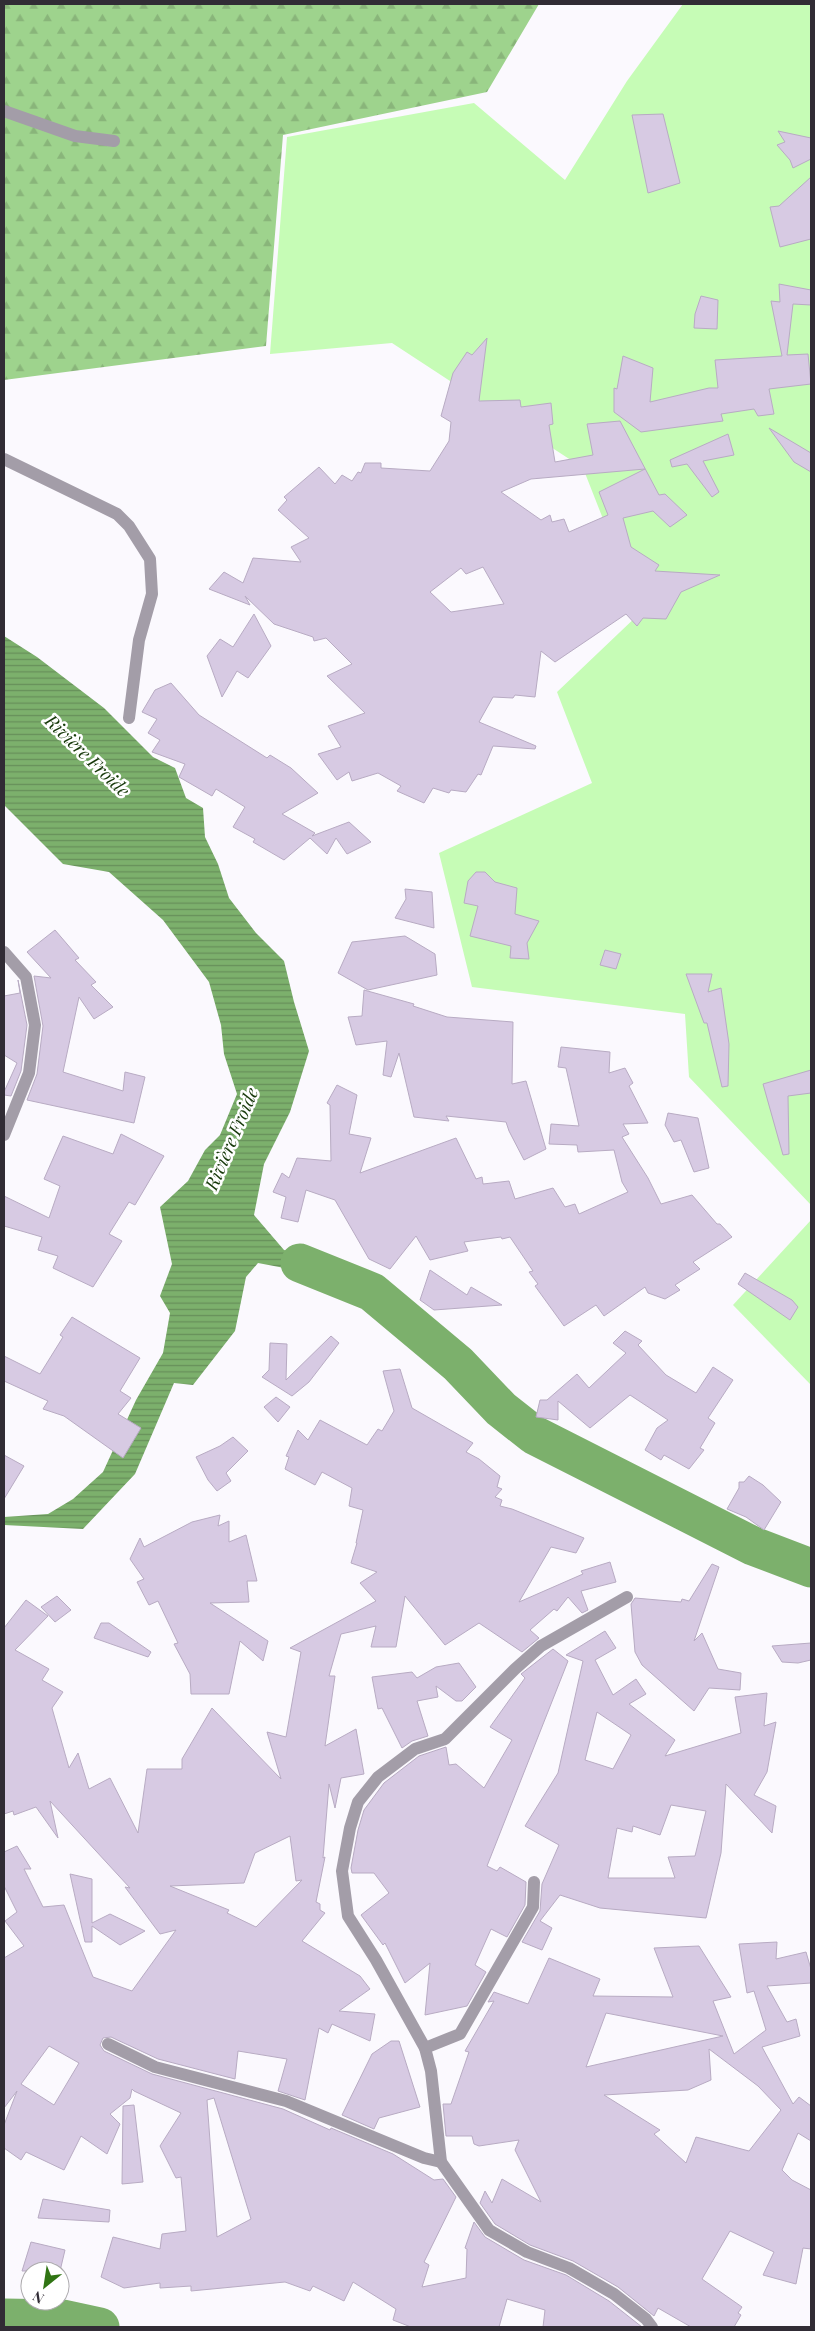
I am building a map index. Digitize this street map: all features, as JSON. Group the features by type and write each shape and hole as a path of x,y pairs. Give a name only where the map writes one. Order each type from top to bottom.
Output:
{"street":[{"path":"4,111 75,136 114,141"},
{"path":"4,459 117,514 129,526 150,559 152,594 139,640 128,718"},
{"path":"4,952 26,978 35,1025 29,1073 4,1135"},
{"path":"627,1597 541,1646 515,1669 445,1739 415,1749 378,1777 358,1802 350,1828 342,1871 348,1916 376,1960 425,2048 432,2071 441,2162 489,2230 527,2252 569,2268 614,2294 652,2327"},
{"path":"425,2048 460,2034 533,1907 534,1882"},
{"path":"108,2044 155,2067 286,2101 424,2158 441,2162"}],"shaded area":[{"path":"683,4 811,4 811,1205 689,1077 685,1014 472,987 439,853 592,783 557,692 640,613 583,468 392,343 270,354 287,137 474,103 565,180 627,81"},
{"path":"811,1220 811,1385 733,1305"}],"green space":[{"path":"4,4 539,4 487,92 283,135 266,346 4,380"}],"water":[{"name":"Rivière Froide","path":"4,636 37,657 104,708 153,757 175,768 186,798 203,808 205,837 218,864 229,898 256,933 284,961 309,1051 290,1112 264,1164 254,1215 284,1250 314,1256 350,1282 258,1263 246,1277 235,1331 193,1385 174,1383 135,1474 83,1529 4,1525 4,1517 48,1514 73,1499 103,1472 136,1400 163,1353 170,1313 160,1296 172,1264 160,1207 188,1181 205,1150 220,1135 237,1094 224,1054 221,1025 209,982 163,920 109,872 63,864 4,805"}],"building":[{"path":"663,114 680,183 648,193 632,115"},
{"path":"778,131 811,138 811,159 793,168 790,160 777,145 785,142"},
{"path":"811,177 811,239 780,247 770,207 779,206"},
{"path":"779,284 811,290 811,305 793,304 787,355 808,354 811,384 769,389 774,414 758,416 754,409 721,414 723,421 641,432 614,412 614,388 617,389 623,356 653,368 650,402 709,388 718,388 715,360 782,356 771,301 780,302"},
{"path":"701,296 718,300 717,329 694,328 695,314"},
{"path":"487,338 479,401 520,400 521,407 551,403 553,424 549,425 555,462 593,455 587,424 620,421 659,495 665,494 687,515 670,527 653,511 623,518 631,547 659,565 655,571 720,575 681,592 666,619 643,618 637,626 626,614 555,662 541,651 535,697 515,695 513,698 493,697 479,722 536,746 535,749 493,746 481,775 478,774 466,792 451,790 449,793 433,788 424,803 397,791 401,786 378,773 352,781 349,772 337,780 318,754 341,747 328,726 365,713 327,676 352,664 326,638 314,641 313,637 274,624 245,596 250,605 209,589 224,572 243,583 253,558 301,562 291,547 309,538 278,510 287,500 284,497 319,467 335,484 342,475 352,481 358,472 361,473 365,463 381,463 381,468 430,471 449,441 451,422 441,416 453,373 467,352 472,355","holes":["645,469 599,492 608,515 569,532 564,519 552,522 550,515 541,520 501,492 531,479","483,567 504,604 451,612 430,592 461,568 466,574"]},
{"path":"769,428 811,453 811,472 794,462"},
{"path":"728,434 734,455 703,461 719,492 712,497 687,464 672,467 670,460"},
{"path":"254,614 271,646 248,678 237,671 222,697 207,656 220,639 233,647"},
{"path":"171,683 199,715 267,758 270,755 291,768 318,793 282,814 315,833 312,836 349,822 371,842 347,854 336,838 327,854 310,838 284,860 253,842 255,839 233,827 245,807 216,789 212,796 179,777 185,764 152,752 160,740 148,733 157,719 142,712 155,690"},
{"path":"476,872 485,872 495,882 517,888 515,914 539,921 527,943 529,959 510,958 511,946 470,936 478,906 464,903 468,881"},
{"path":"405,889 432,892 434,928 395,918 406,899"},
{"path":"55,930 79,958 75,960 96,982 91,985 113,1007 94,1019 79,997 63,1072 123,1091 125,1072 145,1077 134,1123 27,1100 37,1074 43,1026 34,976 51,978 27,952"},
{"path":"405,936 435,954 437,975 368,990 338,973 352,942"},
{"path":"605,950 621,954 616,969 600,965"},
{"path":"686,974 712,974 708,992 721,988 729,1044 728,1086 722,1087 707,1023 704,1023"},
{"path":"18,980 27,1025 21,1071 11,1096 4,1095 4,1092 17,1063 4,1055 4,996 20,993"},
{"path":"364,990 414,1004 413,1006 447,1017 513,1022 512,1084 526,1081 546,1149 524,1160 506,1122 446,1116 449,1121 414,1117 399,1053 391,1077 383,1075 387,1041 356,1045 348,1017 362,1016"},
{"path":"561,1047 610,1052 609,1073 625,1068 633,1083 629,1086 648,1123 623,1124 629,1134 622,1137 648,1178 661,1204 692,1195 717,1224 720,1224 732,1237 693,1262 700,1269 675,1285 680,1290 665,1299 648,1293 645,1287 604,1316 596,1305 564,1326 535,1286 538,1284 529,1272 533,1271 510,1237 464,1242 468,1251 430,1260 416,1236 390,1269 369,1259 335,1200 306,1190 298,1222 281,1218 286,1197 273,1192 282,1173 289,1178 297,1158 331,1161 330,1105 327,1103 337,1085 357,1095 349,1134 371,1138 360,1173 456,1138 476,1179 482,1177 483,1184 509,1181 515,1199 553,1188 565,1207 575,1204 579,1214 628,1192 622,1182 614,1150 578,1152 577,1145 549,1144 551,1124 579,1126 566,1068 558,1067"},
{"path":"811,1070 811,1093 788,1096 789,1154 783,1155 763,1084"},
{"path":"668,1113 698,1118 709,1168 694,1172 681,1140 674,1142 665,1125"},
{"path":"121,1134 164,1156 135,1205 129,1202 109,1234 122,1241 93,1287 53,1268 58,1256 38,1250 42,1237 4,1226 4,1196 49,1218 60,1186 44,1179 63,1136 113,1154"},
{"path":"430,1270 467,1295 471,1287 502,1305 434,1310 420,1300"},
{"path":"745,1273 792,1300 798,1307 790,1320 738,1284"},
{"path":"72,1317 140,1358 120,1391 131,1398 118,1414 141,1428 123,1458 64,1416 43,1409 48,1401 4,1381 4,1356 40,1374 63,1337 60,1335"},
{"path":"625,1331 642,1341 638,1345 666,1375 696,1393 713,1367 733,1380 708,1418 715,1423 700,1448 704,1450 689,1469 664,1455 661,1460 645,1450 657,1428 668,1420 630,1395 590,1428 558,1401 558,1420 536,1417 540,1400 547,1400 577,1374 589,1388 626,1353 613,1343"},
{"path":"331,1336 339,1343 309,1382 292,1396 262,1377 269,1370 270,1343 287,1344 286,1380"},
{"path":"400,1369 412,1408 473,1443 466,1452 479,1459 500,1476 497,1487 502,1489 495,1497 502,1500 500,1506 584,1538 576,1553 551,1547 519,1602 583,1574 581,1571 610,1562 616,1582 581,1591 588,1610 582,1613 568,1597 557,1611 554,1609 530,1630 539,1638 522,1652 479,1623 445,1645 405,1596 396,1647 371,1647 376,1626 341,1634 329,1676 335,1676 325,1746 356,1729 364,1774 341,1778 335,1808 329,1784 323,1858 325,1857 316,1902 320,1904 320,1910 325,1913 302,1941 360,1976 370,1989 339,2011 375,2014 370,2041 332,2024 328,2033 319,2028 305,2100 278,2091 287,2059 238,2051 235,2079 158,2059 111,2037 103,2038 100,2045 104,2051 152,2074 283,2109 330,2130 331,2128 393,2154 434,2180 443,2179 456,2197 424,2262 429,2265 422,2287 466,2278 467,2249 465,2248 474,2222 485,2237 524,2260 566,2275 609,2301 642,2327 543,2327 545,2310 507,2299 499,2327 411,2327 393,2320 396,2309 353,2282 344,2301 313,2286 310,2291 285,2282 191,2291 191,2286 160,2288 160,2283 124,2288 101,2277 113,2237 160,2249 162,2234 186,2231 181,2177 176,2178 160,2146 181,2113 132,2089 130,2098 110,2114 120,2124 107,2154 81,2136 64,2170 26,2152 21,2160 4,2148 4,2125 17,2091 4,2108 4,1958 24,1946 5,1921 17,1912 4,1886 4,1852 17,1846 31,1869 24,1869 43,1907 64,1905 93,1977 132,1991 176,1930 160,1934 125,1887 130,1888 50,1801 58,1838 36,1807 14,1815 13,1811 4,1814 4,1628 26,1600 48,1616 15,1650 49,1669 42,1680 63,1692 52,1708 69,1768 78,1753 89,1789 110,1778 138,1833 147,1769 182,1769 182,1759 212,1708 281,1779 267,1732 286,1737 301,1652 290,1648 376,1601 360,1583 377,1572 351,1563 363,1510 349,1506 352,1488 322,1472 315,1485 285,1469 289,1457 286,1456 298,1430 308,1440 320,1420 367,1445 378,1429 382,1431 394,1411 383,1371","holes":["290,1836 296,1881 302,1880 256,1927 227,1913 229,1910 170,1886 244,1883 255,1853","49,2046 79,2063 54,2105 21,2084","214,2098 251,2219 217,2237 207,2100"]},
{"path":"276,1397 290,1407 278,1422 264,1407"},
{"path":"233,1437 248,1451 226,1473 231,1481 217,1491 208,1480 196,1457 220,1446"},
{"path":"4,1455 24,1466 4,1499"},
{"path":"749,1476 763,1485 781,1502 764,1530 746,1517 727,1509 739,1488 739,1482 744,1482"},
{"path":"220,1515 218,1526 229,1521 229,1542 246,1535 257,1581 247,1581 249,1602 210,1603 268,1641 263,1661 240,1641 229,1694 191,1694 190,1674 174,1644 178,1643 158,1601 149,1605 137,1582 144,1579 130,1559 140,1538 144,1547 192,1522"},
{"path":"712,1564 719,1567 694,1641 702,1633 718,1669 741,1673 740,1690 709,1688 694,1711 642,1665 635,1652 631,1604 635,1598 681,1602 682,1599 689,1601"},
{"path":"57,1596 71,1610 55,1622 41,1607"},
{"path":"101,1623 109,1623 151,1652 148,1657 94,1638"},
{"path":"605,1631 616,1648 595,1660 613,1695 636,1679 646,1694 629,1704 675,1740 665,1756 741,1733 735,1697 767,1693 764,1726 776,1722 767,1772 754,1795 776,1806 772,1833 726,1784 721,1853 706,1918 600,1908 560,1895 540,1921 552,1928 542,1950 522,1942 540,1911 542,1884 559,1845 525,1826 558,1773 583,1661 566,1655","holes":["597,1712 631,1735 613,1769 585,1760","671,1805 706,1811 695,1856 668,1857 675,1878 608,1878 617,1828 632,1832 633,1826 660,1835"]},
{"path":"811,1643 811,1660 798,1663 782,1662 772,1646"},
{"path":"553,1649 568,1661 487,1866 497,1871 500,1867 526,1882 525,1905 507,1937 491,1929 475,1965 486,1972 467,2006 425,2015 430,1963 405,1983 385,1943 383,1945 361,1915 389,1893 374,1873 352,1873 351,1868 358,1830 364,1810 384,1783 419,1756 446,1747 449,1765 456,1764 484,1788 512,1740 490,1727 525,1678 521,1674"},
{"path":"459,1663 476,1687 462,1701 456,1701 436,1686 438,1697 417,1701 428,1736 412,1741 402,1748 382,1708 378,1709 372,1677 412,1672 417,1678 436,1667"},
{"path":"70,1874 92,1879 92,1923 110,1914 145,1931 120,1945 92,1926 92,1942 85,1942"},
{"path":"777,1942 776,1959 806,1952 811,1969 811,1983 767,1986 787,2022 796,2019 800,2036 762,2047 793,2104 799,2097 811,2106 811,2141 798,2133 782,2170 792,2180 811,2190 811,2249 803,2248 796,2284 763,2275 774,2252 730,2231 702,2279 742,2307 738,2313 741,2315 734,2327 691,2327 658,2308 654,2316 618,2287 573,2261 530,2245 495,2224 480,2203 485,2191 492,2203 502,2179 541,2202 515,2150 519,2140 479,2146 474,2144 472,2136 446,2136 443,2104 451,2104 469,2052 465,2051 494,2001 488,2002 494,1992 528,2004 549,1958 600,1979 593,1996 673,1997 654,1948 699,1946 731,1997 713,2001 734,2054 766,2030 754,1991 747,1993 739,1944","holes":["606,2013 723,2036 586,2067","709,2049 758,2086 781,2110 749,2151 696,2137 686,2163 654,2134 660,2130 604,2095 688,2090 711,2080"]},
{"path":"391,2041 399,2041 420,2107 379,2118 374,2129 342,2115 372,2054"},
{"path":"134,2105 143,2182 122,2184 123,2106"},
{"path":"43,2199 110,2210 109,2222 38,2218"},
{"path":"31,2242 65,2250 62,2261 25,2261"}],"waterway":[{"path":"300,1263 372,1292 458,1364 501,1409 534,1435 753,1546 811,1568"},
{"path":"4,2318 63,2319 100,2327"}]}
